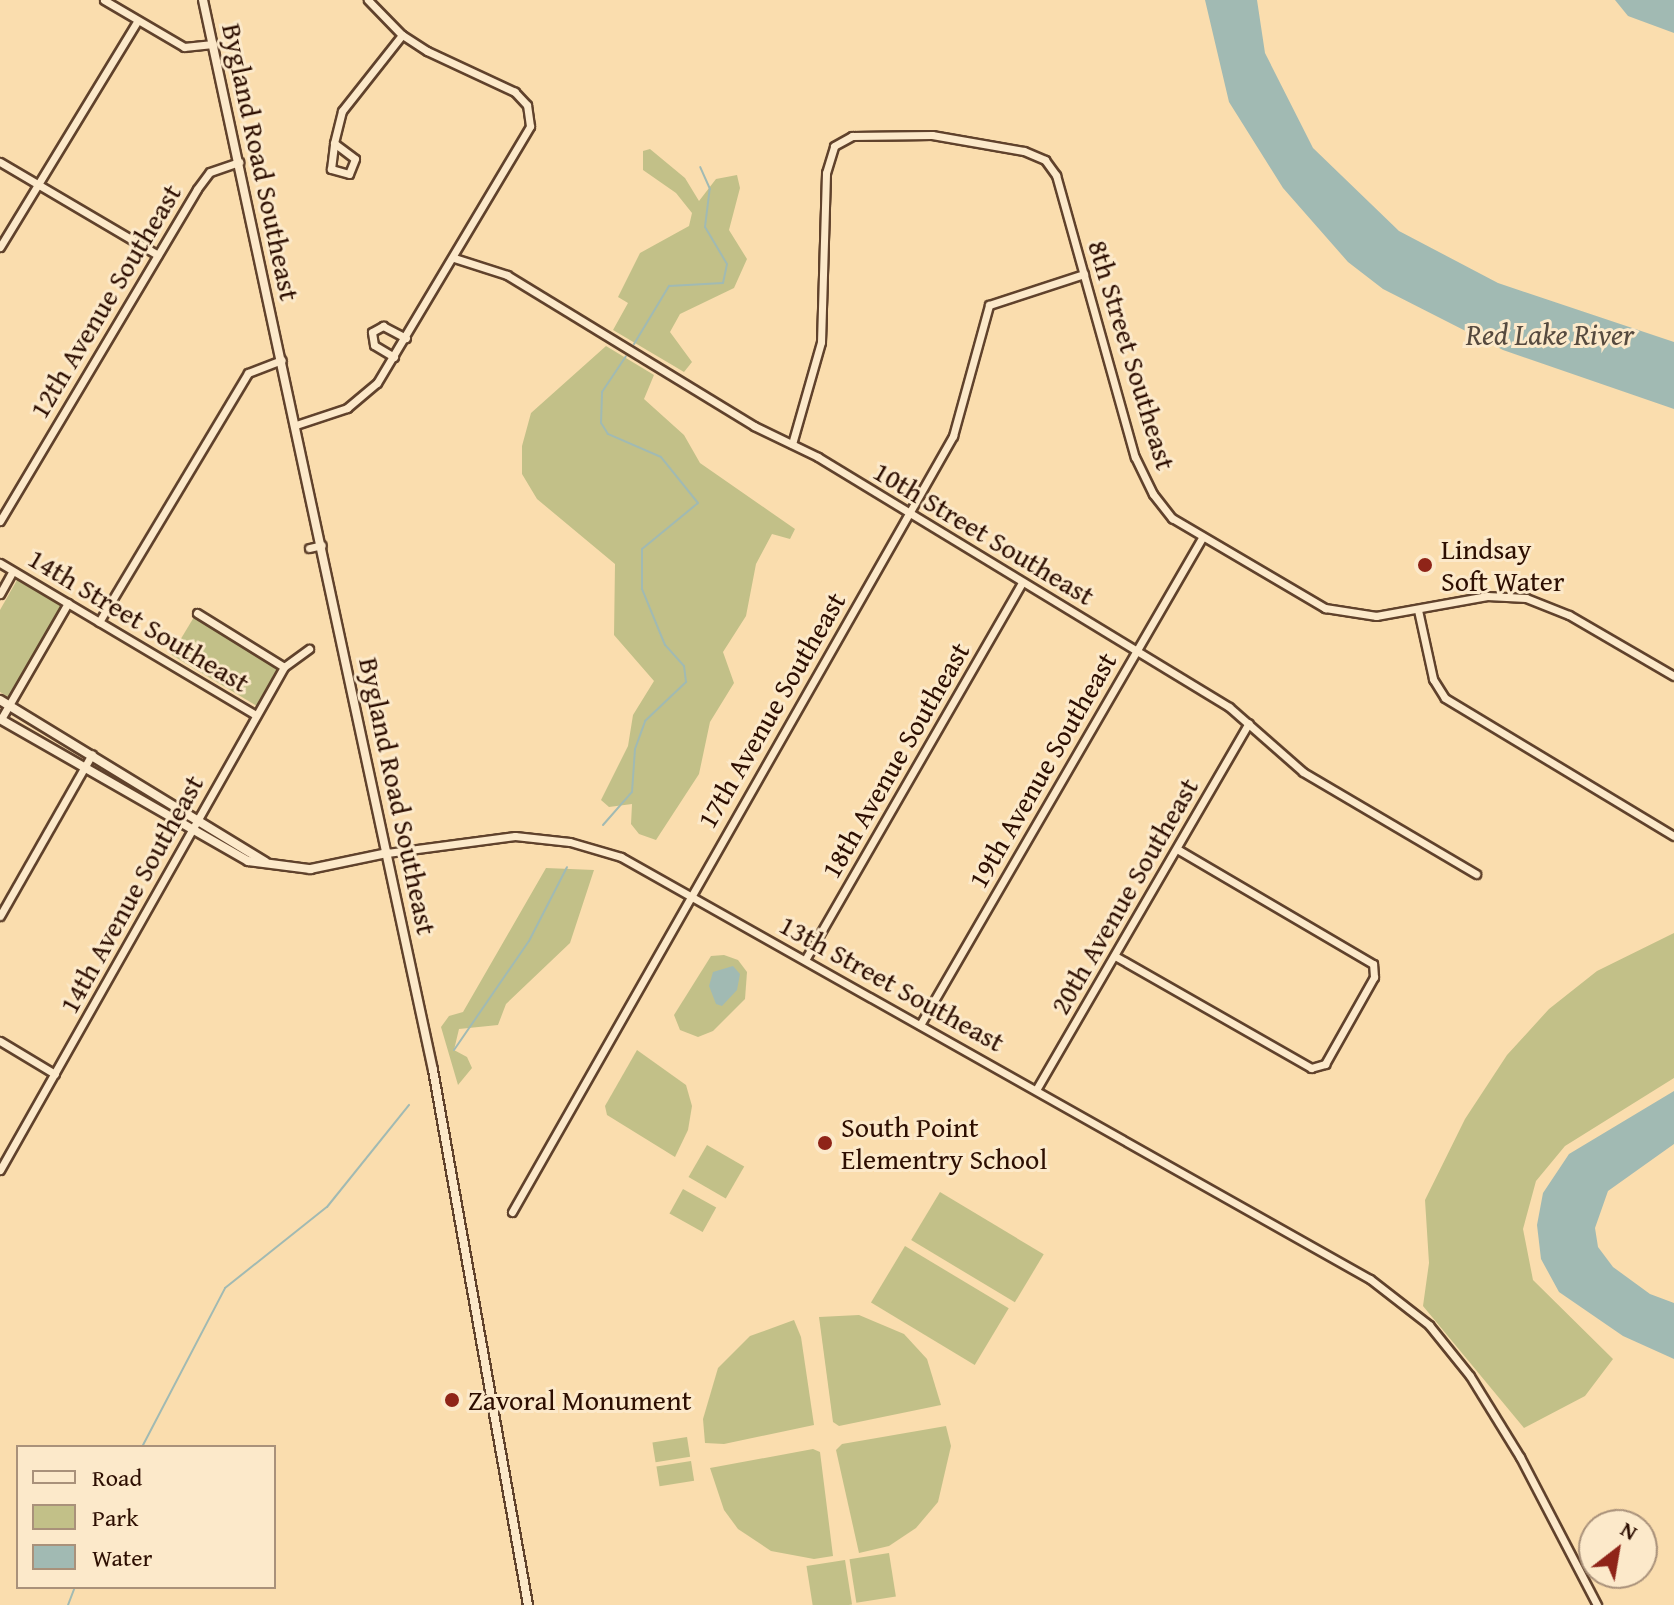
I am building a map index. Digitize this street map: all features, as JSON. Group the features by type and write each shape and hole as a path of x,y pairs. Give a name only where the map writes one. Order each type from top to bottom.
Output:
{"street":[{"path":"104,0 184,47 213,44"},
{"name":"Bygland Road Southeast","path":"203,0 322,545 466,1239 528,1605"},
{"path":"296,425 359,400 394,357 527,134 529,113 515,92 402,35 368,0"},
{"path":"0,247 137,22"},
{"path":"334,143 355,159 349,174 341,176 331,169 334,143 342,111 402,35"},
{"name":"8th Street Southeast","path":"792,444 821,342 826,173 834,146 852,136 932,135 1036,155 1056,175 1143,477 1163,509 1202,538 1325,608 1376,616 1487,596 1526,598 1569,615 1674,676"},
{"path":"0,162 158,255"},
{"name":"12th Avenue Southeast","path":"0,521 210,172 239,162"},
{"name":"10th Street Southeast","path":"454,258 507,275 910,514 1137,651 1249,723 1303,772 1476,874"},
{"name":"17th Avenue Southeast","path":"512,1212 962,418 989,305 1084,274"},
{"path":"394,357 374,345 372,332 383,326 406,338"},
{"path":"99,622 248,373 282,360"},
{"name":"19th Avenue Southeast","path":"920,1025 1202,538"},
{"path":"309,548 322,545"},
{"name":"14th Street Southeast","path":"0,563 256,715"},
{"path":"0,594 13,571"},
{"name":"18th Avenue Southeast","path":"805,960 1022,582"},
{"path":"68,603 0,719 190,832 248,861 310,869 387,853"},
{"path":"1418,610 1433,679 1445,698 1674,836"},
{"path":"197,613 284,667"},
{"name":"14th Avenue Southeast","path":"0,1170 284,667 309,649"},
{"path":"0,700 276,867"},
{"name":"20th Avenue Southeast","path":"1036,1090 1249,723"},
{"path":"0,916 92,754"},
{"name":"13th Street Southeast","path":"387,853 483,838 561,840 621,857 1348,1266 1411,1308 1470,1376 1520,1457 1597,1605"},
{"path":"1115,956 1311,1068 1325,1064 1374,977 1373,964 1177,849"},
{"path":"0,1041 55,1074"}],"green space":[{"path":"650,149 685,178 699,201 716,179 737,175 740,188 729,230 747,259 734,288 680,314 670,332 692,362 684,372 613,330 628,303 618,297 640,253 689,226 692,213 676,193 643,170 643,151"},
{"path":"606,346 654,375 644,399 684,435 700,463 795,529 790,539 772,534 756,564 746,616 723,652 734,683 710,722 699,774 656,840 639,834 631,824 632,804 609,807 601,800 628,746 633,715 654,681 614,635 615,564 537,499 522,474 522,446 531,413"},
{"path":"17,580 64,607 12,699 0,692 0,610"},
{"path":"194,617 280,669 257,706 171,655"},
{"path":"546,868 594,870 570,943 506,1004 498,1025 459,1029 454,1050 467,1057 472,1068 458,1085 441,1027 449,1016 463,1012"},
{"path":"1674,933 1674,1078 1565,1146 1536,1181 1523,1229 1533,1280 1613,1359 1585,1396 1524,1428 1423,1306 1429,1263 1425,1200 1465,1119 1507,1055 1549,1009 1597,971"},
{"path":"724,955 738,960 747,972 745,999 713,1031 698,1037 680,1030 674,1015 711,956"},
{"path":"637,1050 686,1085 692,1106 688,1130 675,1157 607,1115 605,1106"},
{"path":"707,1145 744,1166 726,1199 688,1177"},
{"path":"683,1189 716,1207 703,1232 669,1213"},
{"path":"940,1192 1044,1254 1015,1302 911,1240"},
{"path":"905,1246 1009,1308 975,1365 871,1303"},
{"path":"859,1315 904,1334 927,1359 941,1405 839,1426 833,1422 819,1317"},
{"path":"794,1320 801,1337 814,1425 724,1444 705,1443 703,1419 718,1368 750,1336"},
{"path":"946,1426 951,1446 938,1502 916,1528 889,1546 859,1553 836,1450 842,1444"},
{"path":"687,1437 690,1457 656,1462 652,1442"},
{"path":"813,1449 820,1452 833,1556 814,1559 771,1551 738,1529 724,1510 710,1468"},
{"path":"691,1461 694,1481 660,1486 656,1466"},
{"path":"889,1553 896,1596 856,1603 849,1559"},
{"path":"845,1560 852,1604 813,1605 806,1566"}],"water":[{"name":"Red Lake River","path":"1205,0 1257,0 1265,53 1313,148 1399,231 1498,283 1674,342 1674,409 1503,350 1383,289 1348,262 1283,188 1229,102"},
{"path":"1615,0 1674,0 1674,33 1628,16"},
{"path":"733,966 740,974 737,990 722,1006 716,1004 709,986 713,972"},
{"path":"1674,1091 1674,1144 1608,1191 1595,1228 1598,1247 1613,1267 1650,1294 1674,1303 1674,1359 1623,1336 1559,1292 1541,1259 1537,1225 1543,1193 1569,1154"}],"waterway":[{"path":"634,344 669,286 723,283 727,264 705,227 710,189 700,167"},
{"path":"603,825 632,792 635,749 645,721 686,682 684,666 665,645 642,589 642,549 698,503 661,457 608,434 601,423 602,392 626,356"},
{"path":"454,1050 529,941 567,867"},
{"path":"143,1445 225,1288 327,1207 409,1105"},
{"path":"68,1605 74,1589"}],"place":[{"name":"Lindsay Soft Water","path":"1425,565"},
{"name":"South Point Elementry School","path":"825,1143"},
{"name":"Zavoral Monument","path":"452,1400"}]}
